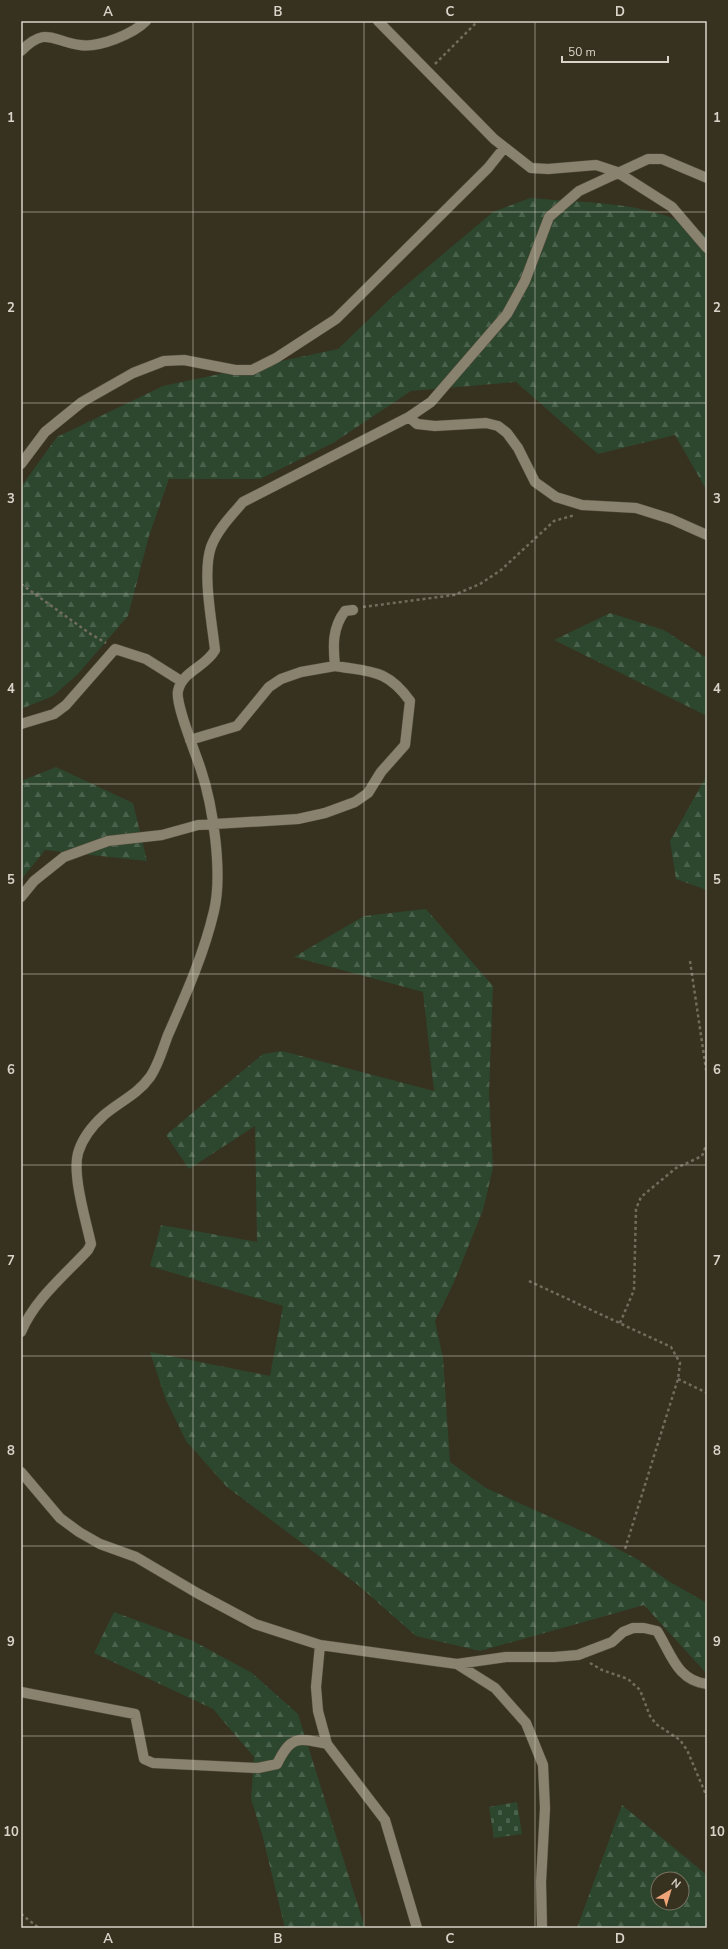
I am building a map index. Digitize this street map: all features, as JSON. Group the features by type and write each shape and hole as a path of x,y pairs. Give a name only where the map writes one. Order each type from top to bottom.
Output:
{"street":[{"path":"21,51 31,41 46,36 81,45 102,44 141,26 146,21"},
{"path":"378,21 504,148 531,168 548,169 596,165 616,172 672,206 707,248"},
{"path":"21,464 45,432 82,402 133,373 164,361 184,360 235,370 252,370 276,358 336,319 488,168 504,148"},
{"path":"21,1332 28,1316 38,1302 88,1250 91,1244 78,1180 78,1154 89,1131 104,1115 139,1091 151,1076 193,977 205,944 215,909 217,874 214,824 201,769 190,740 177,693 181,681 210,659 214,650 207,569 211,546 224,524 243,502 409,417 431,402 507,314 525,281 549,217 579,191 616,172 648,160 662,159 707,178"},
{"path":"409,417 417,424 435,426 486,423 498,426 507,433 518,448 535,482 556,497 582,505 596,507 636,508 671,519 707,535"},
{"path":"335,666 334,638 337,621 345,611 353,610"},
{"path":"21,724 54,714 66,705 115,649 146,659 181,681"},
{"path":"21,897 34,881 64,857 108,841 162,834 198,825 298,819 326,813 355,802 368,793 381,772 405,745 410,701 400,687 380,673 335,666 301,672 281,679 269,687 237,726 190,740"},
{"path":"21,1472 60,1518 100,1544 136,1557 197,1593 255,1624 320,1646 457,1664 506,1657 554,1657 578,1655 612,1642 623,1632 634,1628 644,1628 657,1630 679,1671 696,1683 707,1684"},
{"path":"320,1646 316,1686 318,1711 327,1744 385,1820 417,1928"},
{"path":"457,1664 495,1688 526,1723 543,1765 545,1808 541,1882 542,1928"},
{"path":"21,1692 135,1714 144,1759 153,1763 258,1768 277,1764 284,1749 291,1741 302,1739 327,1744"}],"path":[{"path":"427,72 478,21"},
{"path":"353,610 357,607 454,595 480,584 501,570 554,521 596,507"},
{"path":"21,584 88,633 115,649"},
{"path":"690,961 707,1076"},
{"path":"620,1324 634,1290 636,1209 640,1197 676,1168 702,1156 707,1143"},
{"path":"529,1281 671,1347 680,1363 678,1379 624,1549"},
{"path":"678,1379 707,1393"},
{"path":"578,1655 602,1670 628,1679 640,1690 650,1716 656,1724 680,1740 687,1750 707,1797"},
{"path":"21,1914 39,1928"}],"green space":[{"path":"530,198 598,203 645,210 667,216 688,225 707,236 707,491 675,435 598,454 516,382 411,391 333,443 260,479 169,479 149,536 128,616 77,675 53,696 21,709 21,487 57,437 163,386 338,349 392,297 493,212"},
{"path":"610,613 664,630 707,658 707,716 554,640"},
{"path":"56,767 133,803 147,861 45,850 21,880 21,781"},
{"path":"707,775 707,890 676,879 670,841"},
{"path":"426,909 493,986 489,1094 493,1168 483,1210 454,1282 435,1321 443,1358 450,1462 486,1488 595,1537 637,1559 670,1582 707,1603 707,1674 644,1605 480,1651 416,1636 358,1585 227,1487 186,1441 166,1400 150,1352 270,1376 283,1306 150,1266 161,1225 257,1242 255,1126 189,1169 166,1135 263,1054 282,1051 434,1091 423,992 294,957 364,916"},
{"path":"114,1612 193,1641 252,1673 298,1714 365,1928 285,1928 262,1834 251,1799 254,1757 213,1709 94,1653"},
{"path":"517,1802 522,1834 494,1838 489,1807"},
{"path":"622,1805 707,1875 707,1928 577,1928"}]}
